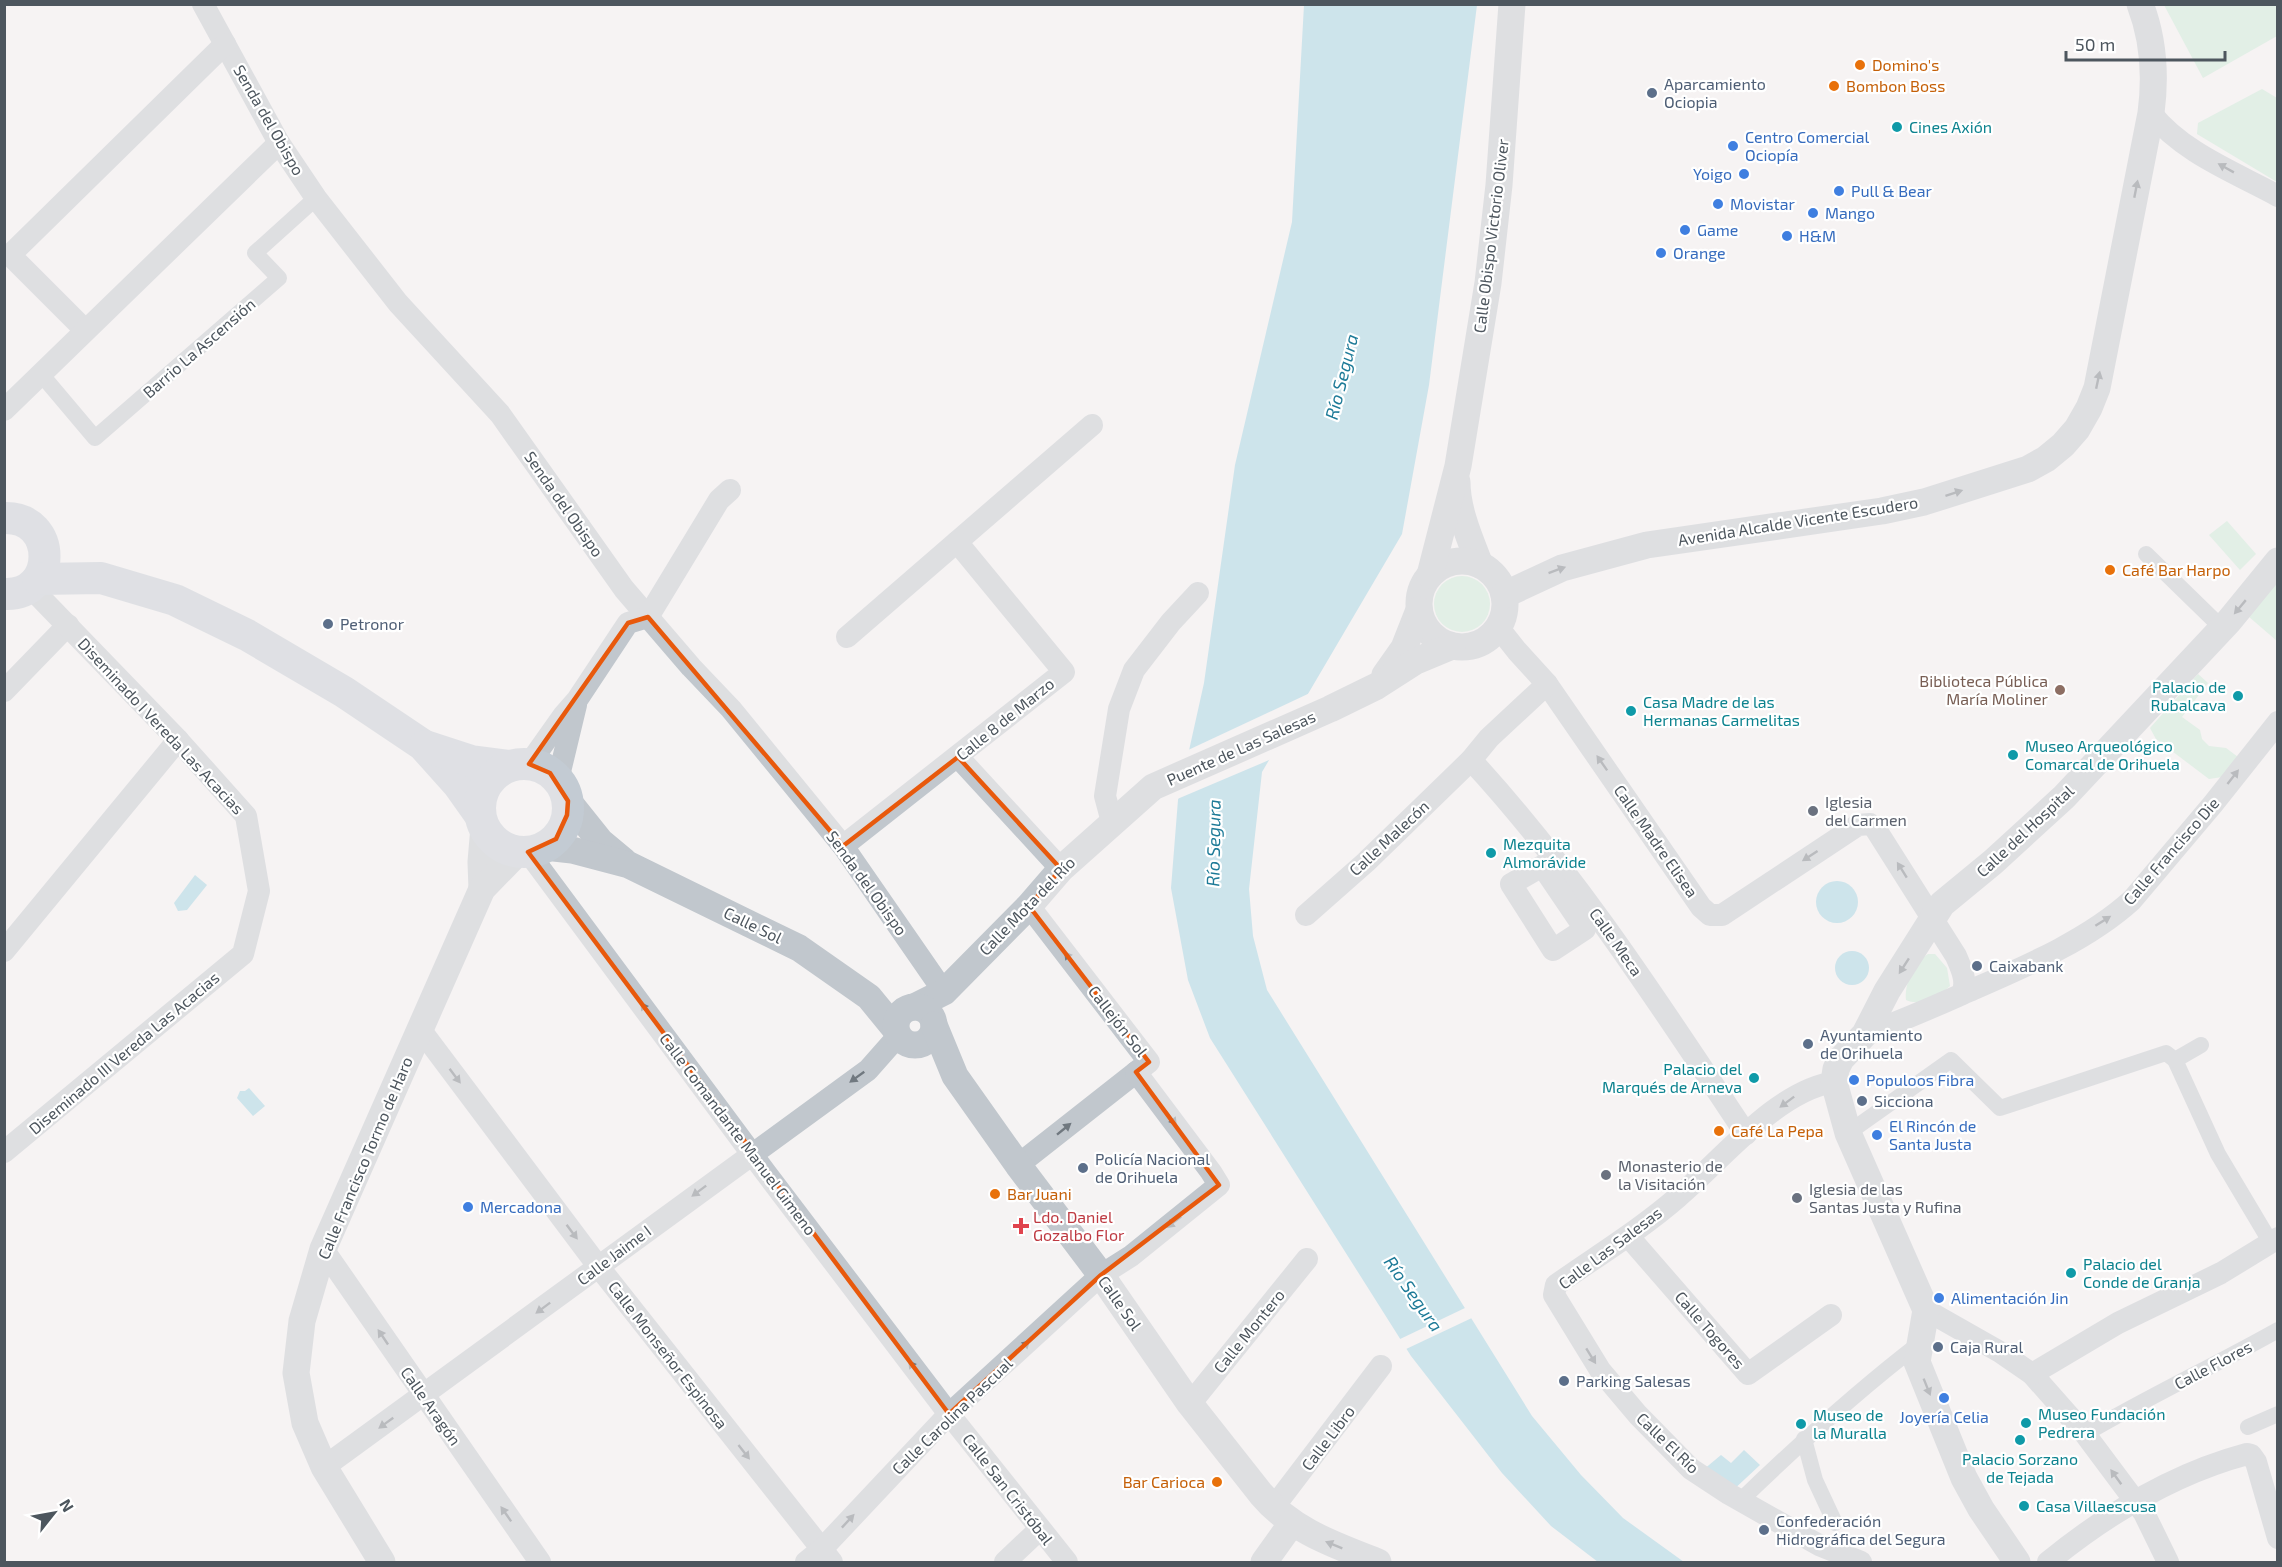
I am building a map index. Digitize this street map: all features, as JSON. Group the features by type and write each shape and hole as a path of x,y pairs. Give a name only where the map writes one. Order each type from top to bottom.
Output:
{"main road":[{"path":"17,521 101,578 176,600 247,635 344,692 423,745 458,784 492,838 502,847 530,850 556,839 567,815 563,791 550,772 519,765 471,761 423,745"},
{"path":"17,521 38,533 44,545 44,569 24,587"},
{"path":"24,587 101,578"},
{"path":"482,821 480,803 489,780 498,772 519,765"}],"street":[{"name":"Senda del Obispo","path":"203,4 279,144 316,198 398,303 501,414 624,589 731,709 843,846 944,992"},
{"name":"Calle Obispo Victorio Oliver","path":"1430,575 1458,466 1488,283 1500,185 1512,4"},
{"name":"Avenida Alcalde Vicente Escudero","path":"1504,595 1562,568 1647,545 1882,511 1954,493 2028,469 2046,459 2063,445 2077,429 2089,408 2097,387 2151,113 2155,86 2154,59 2150,35 2140,4"},
{"path":"85,330 10,255 225,44"},
{"path":"2151,113 2179,142 2277,196"},
{"path":"4,410 279,144"},
{"name":"Barrio La Ascensión","path":"41,374 95,438 279,278 255,253 316,198"},
{"path":"847,637 1092,425"},
{"name":"Calle Obispo Victorio Oliver","path":"1458,466 1457,490 1468,534 1480,565"},
{"path":"519,765 577,700 628,623 648,617 719,500 730,490"},
{"name":"Calle 8 de Marzo","path":"843,846 1064,672 957,542"},
{"path":"2146,554 2222,628"},
{"path":"1377,686 1404,648 1419,610 1419,597 1423,585 1440,566 1467,561 1480,565 1499,582 1504,595 1505,605 1498,627 1490,637 1478,644 1452,646 1440,641 1430,633 1419,610"},
{"name":"Calle del Hospital","path":"1834,1082 1836,1069 1841,1059 1865,1034 1887,991 1934,927 1942,904 1993,862 2064,797 2131,728 2222,628 2277,561"},
{"name":"Diseminado I Vereda Las Acacias","path":"24,587 68,625 178,740 246,816 259,891 243,954"},
{"path":"1112,822 1105,796 1119,709 1134,670 1171,622 1198,593"},
{"path":"4,691 68,625"},
{"name":"Calle Madre Elisea","path":"1498,627 1547,684 1701,907 1710,915 1722,915 1858,825 1870,824 1875,828 1934,927"},
{"path":"1377,686 1416,661 1452,646"},
{"name":"Calle Malecón","path":"1306,915 1366,862 1471,760 1489,738 1547,684"},
{"name":"Puente de Las Salesas","path":"1153,787 1377,686"},
{"path":"577,700 563,791 600,842 630,865"},
{"name":"Calle Francisco Die","path":"1865,1034 1908,1019 2054,952 2119,912 2132,900 2213,804 2277,722"},
{"path":"4,951 178,740"},
{"path":"958,757 1061,869"},
{"name":"Calle Meca","path":"1471,760 1560,864 1672,1022 1746,1134"},
{"name":"Calle Mota del Río","path":"914,1024 1029,906 1061,869 1153,787"},
{"name":"Calle Francisco Tormo de Haro","path":"382,1563 324,1467 305,1423 296,1373 302,1321 323,1249 482,890 482,821"},
{"path":"530,850 572,850 630,865"},
{"name":"Calle Francisco Tormo de Haro","path":"482,890 530,850"},
{"name":"Calle Comandante Manuel Gimeno","path":"530,850 751,1153 949,1414"},
{"name":"Calle Sol","path":"630,865 799,948 869,997 914,1024 956,1076 1018,1165 1101,1275 1190,1404 1282,1516"},
{"name":"Callejón Sol","path":"1018,1165 1149,1062 1029,906"},
{"path":"1934,927 1956,956 1963,974 1965,988 1970,991"},
{"name":"Diseminado III Vereda Las Acacias","path":"4,1152 243,954"},
{"path":"1887,991 1894,1007 1908,1019"},
{"name":"Calle Jaime I","path":"324,1467 424,1396 751,1153 868,1070 914,1024"},
{"name":"Calle Monseñor Espinosa","path":"420,1029 820,1558"},
{"path":"2175,1060 2201,1045"},
{"path":"1848,1133 1951,1060 2000,1108 2166,1053 2175,1060 2218,1154 2274,1241 2221,1273 2118,1323 2032,1374"},
{"name":"Calle Carolina Pascual","path":"820,1558 949,1414 1101,1275 1131,1256 1219,1185 1136,1072"},
{"path":"1834,1082 1848,1133 1926,1310 1917,1362 1964,1478 2017,1563"},
{"name":"Calle Las Salesas","path":"1554,1290 1556,1285 1628,1236 1678,1198 1746,1134 1798,1093 1834,1082"},
{"name":"Calle Togores","path":"1628,1236 1748,1374 1831,1315"},
{"name":"Calle Aragón","path":"323,1249 540,1563"},
{"name":"Calle Montero","path":"1190,1404 1307,1259"},
{"name":"Calle El Río","path":"1554,1290 1560,1306 1594,1361 1622,1397 1691,1469 1740,1500 1832,1552 1861,1563"},
{"path":"1926,1310 2000,1352 2032,1374 2085,1434 2144,1513 2168,1563"},
{"path":"1740,1500 1867,1383 1934,1332 1951,1324"},
{"name":"Calle Flores","path":"2085,1434 2277,1330"},
{"name":"Calle Libro","path":"1282,1516 1293,1485 1381,1366"},
{"name":"Calle San Cristóbal","path":"949,1414 1067,1563"},
{"path":"2248,1427 2277,1414"},
{"path":"1804,1439 1815,1480 1835,1523"},
{"path":"2048,1563 2135,1501 2188,1473 2247,1454 2251,1455 2266,1471 2277,1538"},
{"path":"1264,1563 1282,1516 1310,1535 1378,1563"},
{"path":"1005,1563 1040,1529"}],"highlighted area":[{"path":"648,617 843,846 958,757 1061,869 1029,906 1149,1062 1136,1072 1219,1185 1101,1275 949,1414 528,852 556,839 567,815 568,801 550,773 529,764 628,623"}],"green space":[{"path":"2164,5 2277,5 2277,36 2203,78"},
{"path":"2262,89 2277,98 2277,182 2197,134 2198,123"},
{"path":"2227,521 2256,554 2240,570 2209,535"},
{"path":"1462,576 1473,578 1482,584 1488,593 1490,604 1488,615 1482,624 1473,630 1462,632 1451,630 1442,624 1436,615 1434,604 1436,593 1442,584 1451,578"},
{"path":"2277,581 2277,641 2248,616"},
{"path":"2198,674 2208,683 2182,717 2200,730 2202,739 2209,746 2226,748 2238,757 2222,777 2209,779 2156,739 2150,728"},
{"path":"1928,954 1935,954 1947,968 1950,986 1935,997 1924,1001 1906,1000 1911,974 1918,962"}],"water":[{"name":"Río Segura","path":"1304,5 1477,5 1429,385 1402,534 1262,772 1249,889 1253,936 1267,990 1532,1416 1581,1475 1623,1518 1684,1562 1598,1562 1551,1526 1502,1473 1411,1356 1210,1038 1188,980 1171,888 1178,800 1204,683 1235,465 1292,222"},
{"path":"195,875 207,885 187,910 178,911 174,903"},
{"path":"1837,881 1852,887 1858,902 1852,917 1837,923 1822,917 1816,902 1822,887"},
{"path":"1852,951 1864,956 1869,968 1864,980 1852,985 1840,980 1835,968 1840,956"},
{"path":"249,1088 265,1106 253,1116 237,1098 240,1091"},
{"path":"1744,1450 1760,1465 1731,1492 1703,1470 1721,1455 1731,1463"}],"pier":[{"path":"1312,692 1274,758 1175,800 1186,751"},
{"path":"1467,1307 1474,1317 1404,1350 1398,1340"}],"place":[{"name":"Domino's","path":"1860,65"},
{"name":"Bombon Boss","path":"1834,86"},
{"name":"Aparcamiento Ociopia","path":"1652,93"},
{"name":"Cines Axión","path":"1897,127"},
{"name":"Centro Comercial Ociopía","path":"1733,146"},
{"name":"Yoigo","path":"1744,174"},
{"name":"Pull & Bear","path":"1839,191"},
{"name":"Movistar","path":"1718,204"},
{"name":"Mango","path":"1813,213"},
{"name":"Game","path":"1685,230"},
{"name":"H&M","path":"1787,236"},
{"name":"Orange","path":"1661,253"},
{"name":"Café Bar Harpo","path":"2110,570"},
{"name":"Petronor","path":"328,624"},
{"name":"Biblioteca Pública María Moliner","path":"2060,690"},
{"name":"Palacio de Rubalcava","path":"2238,696"},
{"name":"Casa Madre de las Hermanas Carmelitas","path":"1631,711"},
{"name":"Museo Arqueológico Comarcal de Orihuela","path":"2013,755"},
{"name":"Iglesia del Carmen","path":"1813,811"},
{"name":"Mezquita Almorávide","path":"1491,853"},
{"name":"Caixabank","path":"1977,966"},
{"name":"Ayuntamiento de Orihuela","path":"1808,1044"},
{"name":"Palacio del Marqués de Arneva","path":"1754,1078"},
{"name":"Populoos Fibra","path":"1854,1080"},
{"name":"Sicciona","path":"1862,1101"},
{"name":"Café La Pepa","path":"1719,1131"},
{"name":"El Rincón de Santa Justa","path":"1877,1135"},
{"name":"Policía Nacional de Orihuela","path":"1083,1168"},
{"name":"Monasterio de la Visitación","path":"1606,1175"},
{"name":"Bar Juani","path":"995,1194"},
{"name":"Iglesia de las Santas Justa y Rufina","path":"1797,1198"},
{"name":"Mercadona","path":"468,1207"},
{"name":"Ldo. Daniel Gozalbo Flor","path":"1021,1226"},
{"name":"Palacio del Conde de Granja","path":"2071,1273"},
{"name":"Alimentación Jin","path":"1939,1298"},
{"name":"Caja Rural","path":"1938,1347"},
{"name":"Parking Salesas","path":"1564,1381"},
{"name":"Joyería Celia","path":"1944,1398"},
{"name":"Museo Fundación Pedrera","path":"2026,1423"},
{"name":"Museo de la Muralla","path":"1801,1424"},
{"name":"Palacio Sorzano de Tejada","path":"2020,1440"},
{"name":"Bar Carioca","path":"1217,1482"},
{"name":"Casa Villaescusa","path":"2024,1506"},
{"name":"Confederación Hidrográfica del Segura","path":"1764,1530"}]}
